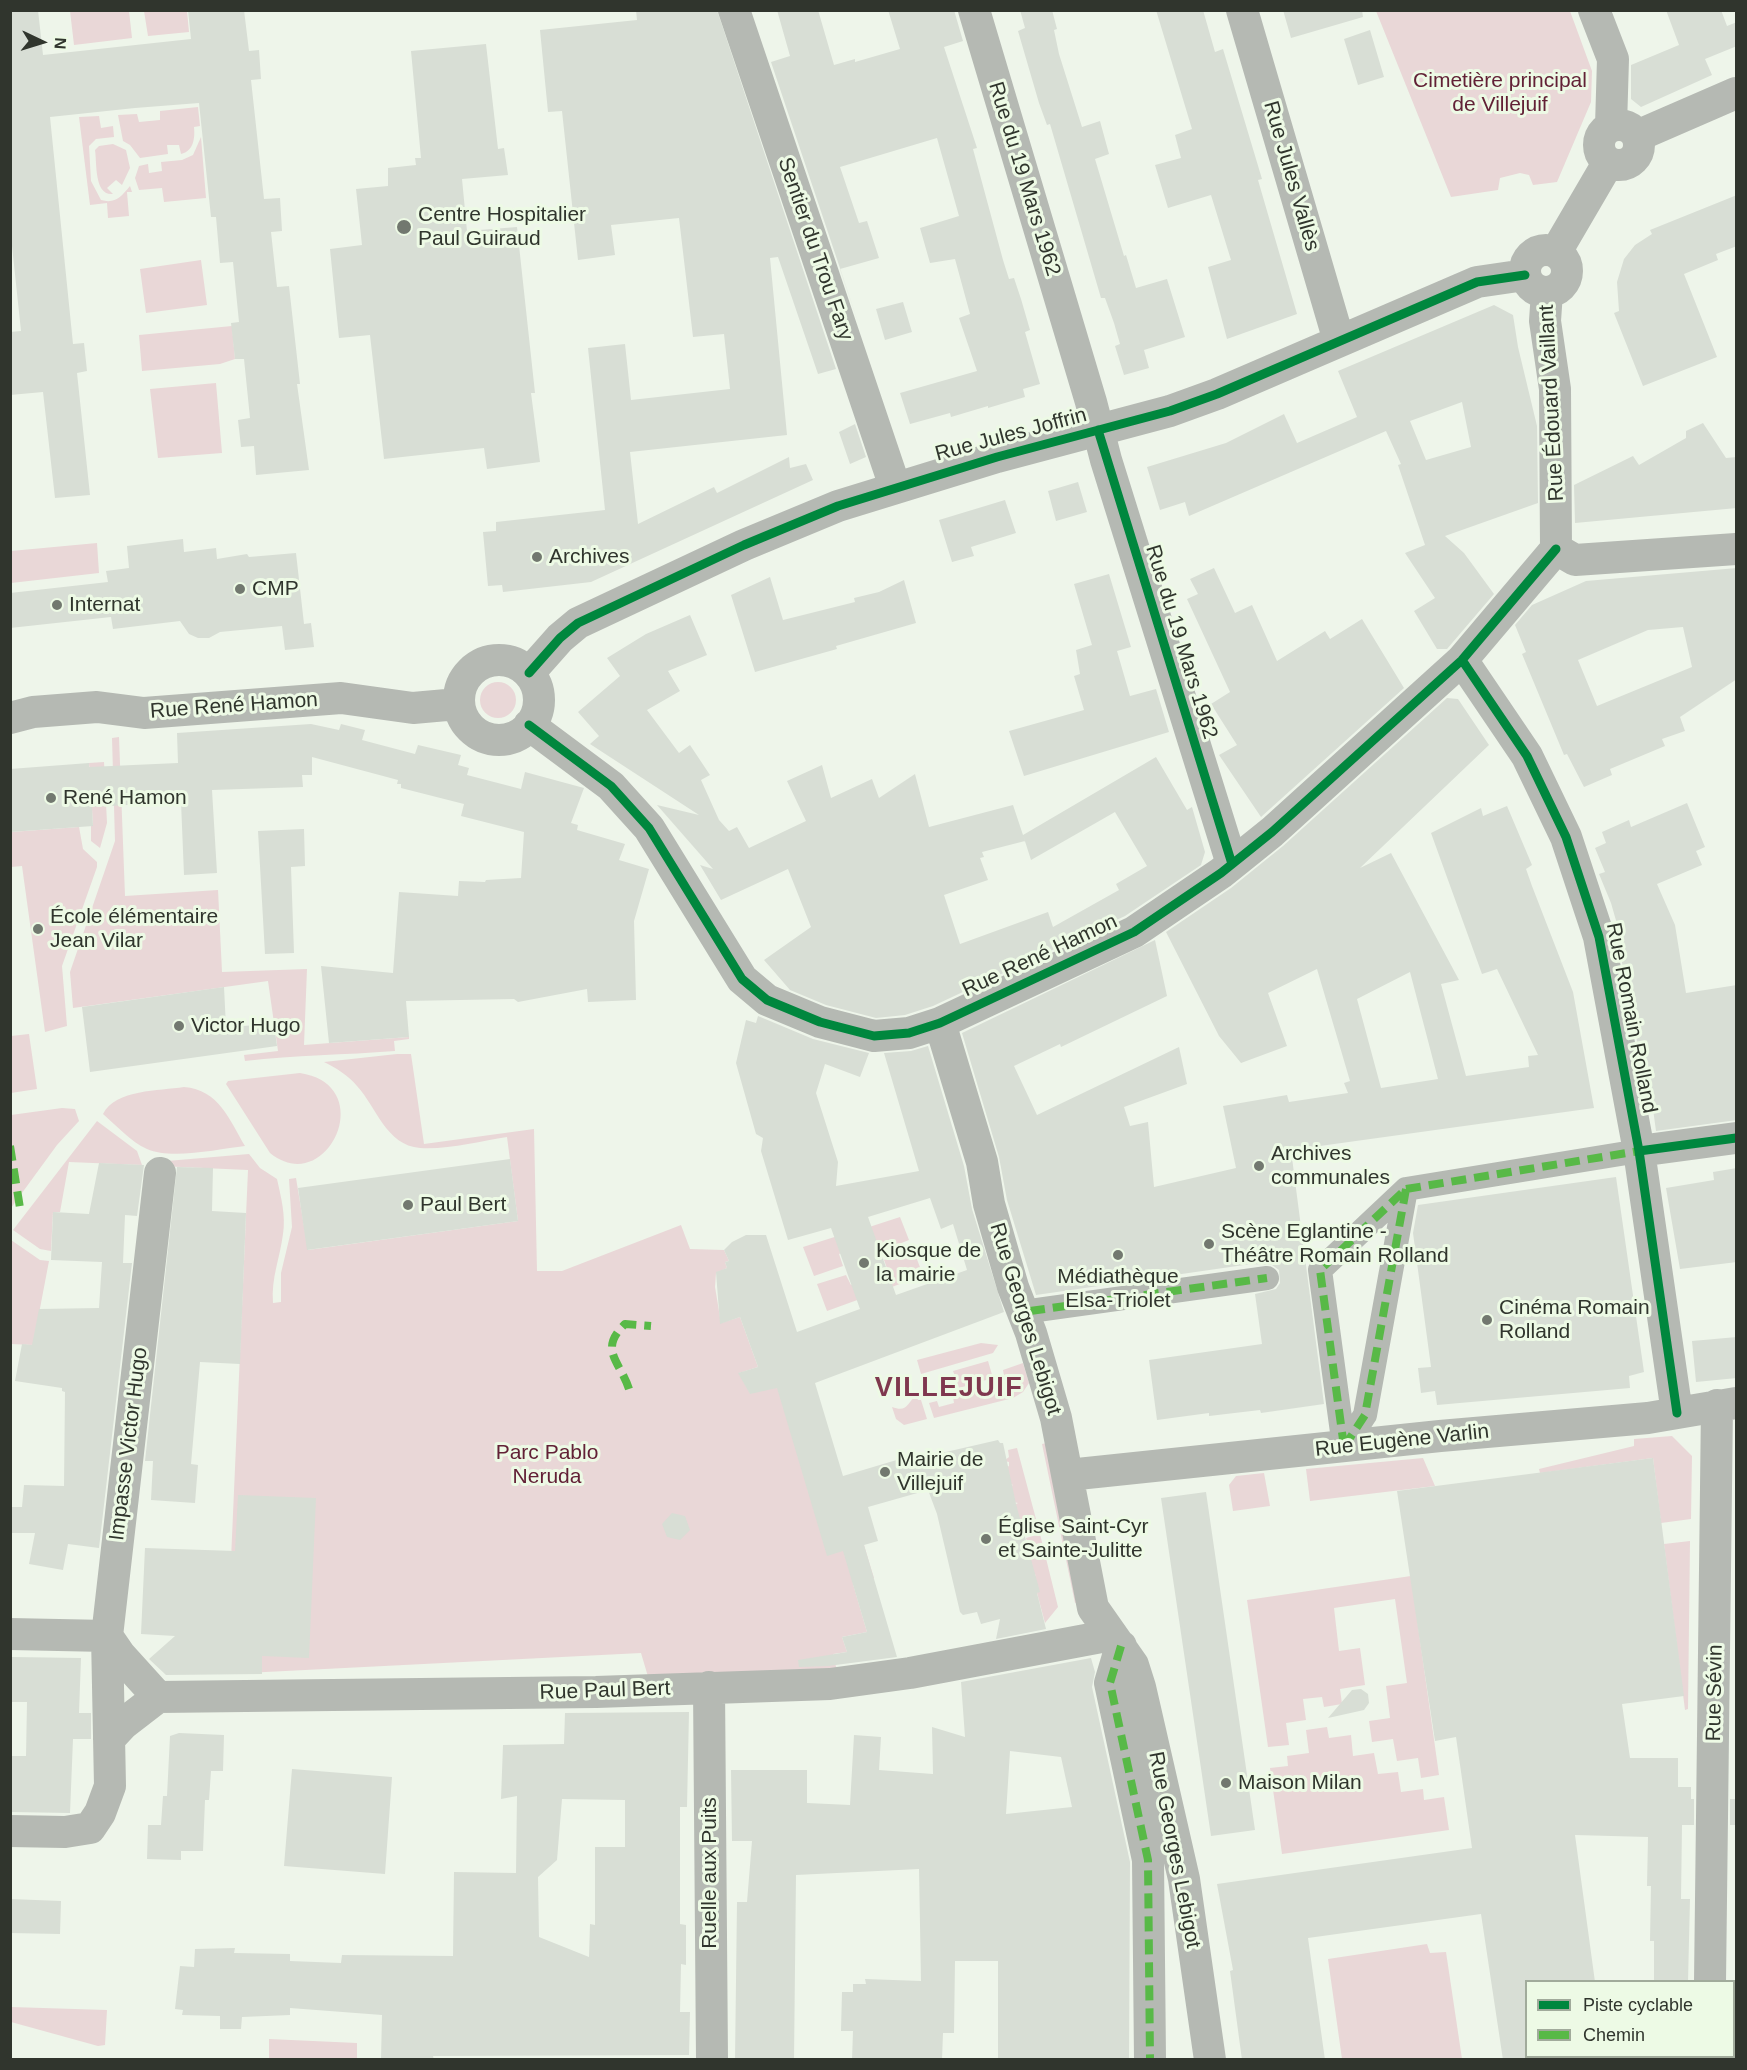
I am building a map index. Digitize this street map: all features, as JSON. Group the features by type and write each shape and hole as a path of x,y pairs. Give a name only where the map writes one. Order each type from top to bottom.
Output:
{"street":[{"name":"Sentier du Trou Fary","path":"734,10 895,487"},
{"name":"Rue du 19 Mars 1962","path":"974,10 1098,430 1232,864"},
{"name":"Rue Jules Vallès","path":"1242,10 1339,341"},
{"path":"1536,284 1559,288 1566,278 1567,265 1556,252 1608,163 1623,166 1633,160 1639,149 1624,131 1613,59 1594,10"},
{"path":"1624,131 1737,93"},
{"name":"Rue Jules Joffrin","path":"529,673 569,630 587,618 744,545 838,506 895,487 1179,408 1477,282 1536,284"},
{"name":"Rue Édouard Vaillant","path":"1536,284 1545,321 1555,389 1556,549"},
{"path":"1556,549 1575,560 1737,549"},
{"name":"Rue René Hamon","path":"529,725 611,786 649,828 742,979 767,1000 820,1022 873,1036 909,1033 940,1023 1134,932 1232,864 1272,832 1462,660 1556,549"},
{"path":"496,660 508,661 529,673 539,693 539,706 529,725 508,738 485,738 466,725 458,704 460,687 480,664 496,660"},
{"name":"Rue Romain Rolland","path":"1462,660 1527,756 1566,837 1599,937 1639,1151 1677,1413"},
{"name":"Rue René Hamon","path":"10,718 33,712 97,707 144,713 341,698 413,708 458,704"},
{"name":"Rue Georges Lebigot","path":"940,1023 982,1162 989,1204 1010,1277 1056,1418 1093,1608 1133,1665 1140,1687 1184,1879 1210,2060"},
{"path":"1344,1447 1314,1271 1406,1189 1639,1151 1737,1138"},
{"name":"Impasse Victor Hugo","path":"10,1831 65,1832 90,1828 100,1813 110,1786 107,1636 160,1173"},
{"path":"1344,1447 1365,1415 1406,1189"},
{"path":"1030,1311 1267,1278"},
{"name":"Rue Eugène Varlin","path":"1068,1475 1677,1413 1727,1404"},
{"name":"Rue Sévin","path":"1710,1980 1727,1404"},
{"path":"10,1634 107,1636 120,1655 158,1697 123,1724 109,1739"},
{"name":"Rue Georges Lebigot","path":"1117,1641 1110,1683 1148,1860 1150,2060"},
{"name":"Rue Paul Bert","path":"158,1697 596,1692 862,1681 1117,1641"},
{"name":"Ruelle aux Puits","path":"709,1687 712,2060"}],"green space":[{"path":"70,11 129,11 132,38 74,45"},
{"path":"144,11 187,11 189,32 148,36"},
{"name":"Cimetière principal de Villejuif","path":"1376,11 1570,11 1592,71 1591,102 1557,182 1533,185 1529,175 1520,173 1500,178 1498,190 1451,197"},
{"path":"198,107 200,126 194,127 193,144 189,150 181,154 179,145 167,145 168,154 140,158 130,145 123,141 118,115 137,114 139,122 160,120 160,111"},
{"path":"99,116 101,128 113,126 114,137 96,139 89,146 91,181 101,200 106,201 117,199 130,186 132,192 127,192 129,216 108,218 107,203 90,205 79,117"},
{"path":"201,137 206,198 164,202 162,188 139,190 135,178 139,166 148,164 149,173 162,171 161,162 182,160 193,155"},
{"path":"113,144 126,150 130,168 122,185 116,180 107,188 113,194 102,190 99,184 95,150 99,146"},
{"path":"201,260 207,305 146,313 140,269"},
{"path":"232,326 235,359 220,364 142,371 139,335"},
{"path":"216,383 222,453 158,458 150,389"},
{"path":"97,543 99,573 11,583 11,551"},
{"path":"498,682 511,687 516,700 511,713 498,718 485,713 480,700 485,687"},
{"path":"119,737 125,896 218,890 222,972 307,969 304,1045 409,1037 409,1039 394,1041 395,1051 245,1061 244,1055 278,1051 268,981 73,1008 70,972 115,841 112,738"},
{"path":"104,762 107,823 100,848 91,841 91,826 93,825 89,763"},
{"path":"79,827 83,849 97,862 97,867 62,966 67,1026 45,1032 22,866 11,867 11,832"},
{"path":"29,1034 37,1089 11,1093 11,1036"},
{"name":"Parc Pablo Neruda","path":"411,1054 424,1144 534,1129 537,1271 562,1271 681,1225 690,1249 724,1250 729,1261 725,1262 727,1268 716,1273 715,1287 721,1323 740,1317 758,1367 739,1373 750,1393 779,1387 864,1545 874,1578 853,1584 867,1632 842,1637 847,1652 833,1654 838,1675 649,1680 641,1653 226,1674 248,1170 159,1166 167,1161 249,1154 260,1168 277,1179 283,1206 284,1227 274,1277 273,1303 281,1302 281,1273 292,1227 289,1179 296,1178 308,1250 518,1221 507,1137 441,1148 420,1148 408,1145 390,1133 353,1082 342,1072 324,1062"},
{"path":"300,1073 324,1082 337,1097 341,1116 336,1135 326,1151 310,1162 291,1163 270,1153 226,1084 228,1081"},
{"path":"184,1087 196,1089 214,1100 228,1116 245,1146 182,1154 157,1152 135,1142 103,1114 109,1106 128,1096"},
{"path":"62,1108 75,1109 79,1121 57,1145 11,1208 11,1115"},
{"path":"97,1121 137,1151 142,1165 69,1162 60,1212 53,1212 51,1251 40,1249 13,1230"},
{"path":"900,1217 909,1240 881,1251 877,1241 863,1245 857,1231"},
{"path":"847,1233 853,1249 839,1254 843,1266 814,1276 803,1247"},
{"path":"11,1240 40,1260 49,1261 33,1345 11,1344"},
{"path":"913,1249 923,1275 879,1292 874,1276 888,1271 884,1260"},
{"path":"846,1275 851,1285 865,1280 871,1295 827,1311 817,1284"},
{"path":"981,1343 998,1345 993,1353 921,1374 917,1360"},
{"path":"988,1361 993,1378 959,1388 958,1384 950,1386 948,1379 955,1376 953,1371"},
{"path":"1023,1363 1029,1383 1023,1392 1013,1398 934,1418 929,1403 937,1401 939,1407 954,1403 953,1397 977,1390 979,1395 992,1391 991,1385 1005,1381 1003,1370"},
{"path":"916,1396 918,1400 921,1400 927,1419 904,1425 896,1419 892,1407 904,1408"},
{"path":"1672,1436 1692,1456 1691,1519 1661,1523 1653,1458 1540,1473 1539,1469 1634,1446 1634,1439"},
{"path":"1052,1442 1082,1601 1075,1603 1042,1444"},
{"path":"1017,1448 1036,1519 1023,1522 1021,1519 1018,1520 1014,1505 1018,1503 1013,1502 1009,1487 1013,1485 1008,1483 1005,1468 1009,1466 1009,1462 1004,1461 1009,1457 1008,1450"},
{"path":"1423,1458 1435,1486 1310,1501 1306,1469"},
{"path":"1264,1473 1270,1506 1233,1511 1229,1485 1236,1476"},
{"path":"1040,1534 1058,1607 1045,1623 1037,1593 1039,1590 1032,1577 1036,1575 1032,1574 1028,1561 1031,1557 1028,1558 1023,1542 1027,1541 1026,1538"},
{"path":"1690,1541 1688,1709 1685,1710 1664,1544"},
{"path":"1411,1576 1439,1775 1421,1778 1418,1758 1397,1761 1393,1739 1372,1742 1369,1721 1390,1718 1386,1686 1407,1683 1395,1599 1334,1608 1339,1651 1360,1648 1365,1685 1340,1689 1342,1704 1324,1707 1322,1697 1303,1699 1306,1720 1286,1723 1289,1745 1268,1747 1247,1600"},
{"path":"1327,1727 1329,1738 1351,1735 1353,1756 1374,1753 1378,1774 1398,1772 1401,1792 1423,1789 1424,1800 1444,1797 1449,1830 1282,1854 1270,1768 1288,1766 1287,1756 1309,1753 1306,1730"},
{"path":"1427,1944 1430,1953 1446,1952 1462,2059 1342,2059 1328,1959"},
{"path":"11,2007 107,2010 105,2045 98,2046 11,2022"},
{"path":"269,2039 357,2043 357,2059 269,2059"}],"building":[{"path":"10,10 38,10 43,55 191,39 188,10 244,10 249,51 259,50 261,79 251,80 264,199 280,198 282,231 271,232 277,287 289,286 300,384 297,384 309,470 256,475 254,446 241,447 238,420 250,418 244,359 235,359 231,323 239,322 233,262 220,263 216,217 211,217 199,103 50,117 73,344 84,343 87,371 77,373 90,495 55,498 43,392 10,395 10,332 21,331 10,227"},
{"path":"636,10 717,10 836,369 818,374 778,257 770,258 787,435 630,452 638,524 714,487 717,493 789,457 790,468 806,464 813,480 591,582 503,592 502,585 488,586 483,532 496,531 496,522 605,510 588,348 625,344 631,400 730,389 724,334 693,337 679,218 611,225 615,255 578,260 562,111 548,112 540,30 637,20"},
{"path":"777,10 818,10 834,65 855,59 855,62 900,49 888,10 954,10 963,41 944,47 977,148 973,149 1003,260 1009,279 1014,278 1030,330 1025,332 1040,384 1023,389 1025,397 951,417 950,413 910,424 900,393 977,371 959,318 970,314 955,259 930,263 920,228 959,216 937,138 840,167 859,223 867,221 879,258 840,269 771,62 790,56"},
{"path":"1020,10 1052,10 1057,29 1054,30 1059,54 1082,127 1100,121 1109,154 1095,159 1136,288 1167,279 1185,337 1144,350 1149,368 1124,375 1115,346 1120,344 1114,323 1105,298 1101,298 1050,124 1047,125 1039,103 1018,31 1025,28"},
{"path":"1156,10 1203,10 1215,52 1223,49 1262,179 1258,180 1297,314 1227,339 1208,267 1231,260 1211,195 1168,208 1155,165 1181,158 1175,135 1192,129"},
{"path":"1283,10 1362,10 1363,17 1291,38"},
{"path":"1666,10 1721,10 1727,26 1737,22 1737,46 1705,59 1712,75 1641,107 1631,99 1631,65 1679,45"},
{"path":"1370,30 1384,77 1358,85 1344,39"},
{"path":"486,44 498,149 504,148 508,175 462,179 467,231 517,227 535,393 531,393 540,462 487,469 484,448 384,459 370,335 339,338 330,249 362,245 356,189 388,186 388,168 416,165 415,158 421,158 411,51"},
{"path":"1737,195 1737,246 1716,254 1718,260 1684,274 1717,357 1643,386 1614,313 1619,311 1617,282 1624,259 1635,245 1652,234 1650,230"},
{"path":"903,302 912,332 885,340 876,309"},
{"path":"1494,305 1513,315 1518,347 1537,426 1538,503 1445,536 1464,553 1494,594 1447,649 1437,649 1414,611 1435,598 1405,553 1425,545 1398,465 1401,464 1386,431 1189,516 1185,502 1160,510 1147,467 1226,443 1284,414 1297,443 1357,417 1338,371","holes":["1462,402 1471,447 1426,460 1410,421"]},
{"path":"1703,423 1726,458 1737,457 1737,508 1575,523 1574,485 1633,456 1639,465 1686,438 1686,431"},
{"path":"855,424 866,457 850,464 839,432"},
{"path":"1078,482 1087,512 1056,521 1048,491"},
{"path":"1005,500 1016,533 971,547 974,556 952,562 939,520"},
{"name":"CMP","path":"183,539 184,552 216,548 217,559 247,554 249,557 296,553 304,624 311,623 314,647 285,650 282,626 220,632 209,638 198,638 189,634 180,621 113,629 111,617 10,628 10,593 108,582 106,571 129,568 127,546"},
{"path":"1214,568 1235,613 1252,605 1277,661 1325,631 1330,639 1362,619 1404,688 1261,817 1219,755 1237,745 1211,704 1230,692 1187,599 1198,594 1190,579"},
{"path":"1737,568 1737,679 1680,717 1685,731 1662,739 1665,746 1610,769 1612,775 1584,787 1567,754 1564,755 1522,654 1526,652 1515,625 1532,605 1586,581","holes":["1683,627 1692,667 1597,706 1578,660 1648,630"]},
{"path":"1109,574 1131,647 1117,651 1130,696 1156,689 1169,732 1024,776 1009,731 1084,710 1074,676 1080,674 1076,650 1092,645 1074,584"},
{"path":"770,577 783,620 855,602 854,598 879,592 904,580 916,623 836,646 837,649 755,672 731,595"},
{"path":"690,615 707,655 668,671 680,691 647,710 679,753 690,745 710,775 701,780 719,820 729,831 737,827 749,848 806,821 787,781 822,765 831,798 872,779 879,798 915,774 929,827 1013,805 1023,835 1156,757 1187,810 1192,807 1205,852 1201,865 1125,916 933,1006 905,1015 876,1018 826,1005 790,990 764,960 811,927 788,869 721,900 700,865 713,869 657,805 699,815 590,744 599,736 578,712 620,676 607,658 646,634","holes":["1115,812 1147,866 1116,884 1119,890 1053,927 1048,912 960,944 944,895 988,880 980,858 984,857 982,852 1025,841 1031,860"]},
{"path":"1447,698 1458,699 1489,745 1360,868 1391,853 1459,980 1441,984 1466,1076 1529,1067 1528,1056 1538,1055 1497,969 1482,974 1431,833 1481,808 1483,816 1507,806 1532,865 1526,869 1573,992 1594,1108 1291,1150 1324,1404 1261,1413 1260,1410 1209,1416 1209,1413 1157,1420 1149,1360 1262,1344 1255,1294 1276,1289 1280,1283 1279,1270 1272,1265 1251,1264 1036,1295 1007,1200 999,1157 962,1033 1155,940 1167,996 1061,1047 1060,1044 1014,1066 1037,1115 1179,1047 1187,1084 1124,1107 1130,1126 1148,1122 1154,1187 1236,1168 1223,1106 1287,1095 1289,1102 1348,1093 1344,1083 1350,1081 1317,969 1268,993 1287,1046 1241,1063 1219,1036 1166,932 1231,888 1283,846","holes":["1410,972 1438,1079 1381,1088 1357,999"]},
{"path":"311,724 339,730 341,724 365,730 362,740 415,754 418,745 461,755 458,765 469,768 467,775 521,789 525,772 584,788 571,823 578,825 577,830 625,844 619,860 649,869 634,921 636,1000 588,1002 587,989 518,1002 514,999 406,1001 409,1037 329,1043 321,966 393,973 399,892 458,896 459,881 485,882 486,880 521,878 524,832 461,816 464,804 401,788 401,784 397,784 398,780 312,757 312,775 302,775 303,787 212,790 217,873 184,875 181,802 92,807 93,826 10,832 10,769 89,763 89,767 178,763 177,733"},
{"path":"1687,803 1705,847 1696,851 1702,865 1657,884 1675,925 1686,993 1737,985 1737,1120 1656,1131 1619,947 1623,945 1611,903 1599,874 1605,872 1595,848 1606,843 1602,832 1629,820 1631,827"},
{"path":"304,829 305,866 291,867 294,953 265,954 258,831"},
{"name":"Victor Hugo","path":"224,987 226,1027 274,1024 277,1046 90,1072 82,1007"},
{"path":"758,1016 813,1039 869,1053 860,1077 825,1064 816,1093 838,1162 836,1186 919,1171 884,1053 911,1051 928,1046 964,1166 972,1209 1004,1312 815,1383 843,1476 910,1456 911,1460 998,1440 1003,1443 1016,1504 1040,1592 1037,1593 1046,1629 996,1639 1000,1619 981,1624 977,1612 963,1615 960,1612 937,1514 928,1490 868,1507 878,1541 864,1545 897,1657 828,1666 799,1667 798,1660 847,1652 842,1637 867,1632 843,1551 827,1556 777,1388 750,1394 738,1373 758,1367 740,1317 720,1324 716,1272 727,1268 725,1262 729,1261 724,1250 732,1242 746,1235 766,1235 797,1332 860,1309 831,1228 788,1240 761,1151 763,1138 756,1134 736,1063 746,1020 756,1023","holes":["930,1198 941,1229 953,1224 967,1270 896,1295 868,1217"]},
{"name":"Paul Bert","path":"510,1159 518,1221 307,1250 298,1188"},
{"path":"99,1163 144,1165 137,1216 125,1215 123,1263 132,1263 99,1548 68,1544 63,1570 29,1564 35,1533 10,1533 10,1507 22,1507 24,1485 64,1486 65,1392 62,1388 15,1381 22,1344 32,1345 39,1309 99,1308 102,1262 51,1260 53,1212 89,1214"},
{"path":"177,1167 213,1168 212,1211 246,1213 240,1364 200,1362 191,1464 198,1465 195,1503 151,1500 153,1461 145,1461"},
{"path":"1737,1168 1737,1262 1680,1269 1666,1188 1714,1180 1713,1172"},
{"path":"1616,1177 1644,1372 1629,1376 1630,1388 1437,1405 1435,1391 1421,1393 1418,1368 1431,1367 1413,1233 1418,1205"},
{"path":"1737,1337 1737,1378 1696,1382 1692,1341"},
{"path":"1653,1458 1684,1696 1622,1704 1630,1758 1678,1758 1678,1787 1691,1787 1691,1799 1694,1799 1694,1825 1682,1825 1681,1899 1690,1899 1688,1980 1654,1980 1654,1941 1650,1941 1651,1886 1647,1886 1648,1837 1575,1835 1595,1980 1525,1980 1525,2058 1527,2060 1503,2060 1481,1914 1308,1938 1325,2060 1242,2060 1230,1971 1233,1970 1217,1884 1472,1848 1456,1737 1435,1741 1397,1491"},
{"path":"1206,1492 1255,1830 1211,1836 1161,1498"},
{"path":"238,1495 316,1498 309,1658 262,1656 262,1674 166,1675 149,1659 175,1636 141,1634 145,1548 235,1551"},
{"path":"672,1513 685,1516 690,1530 680,1540 667,1537 662,1524"},
{"path":"12,1657 81,1658 79,1713 91,1713 91,1739 73,1739 70,1813 10,1812 10,1756 26,1756 27,1702 10,1702"},
{"path":"1091,1658 1095,1672 1092,1687 1130,1862 1129,2060 998,2060 998,1961 955,1961 954,2033 943,2033 942,2060 852,2060 853,2031 841,2031 842,1992 853,1992 853,1984 866,1984 865,1979 921,1981 919,1869 796,1875 794,2060 735,2060 737,1902 747,1902 752,1841 732,1841 731,1770 807,1770 807,1803 850,1805 854,1735 881,1737 879,1770 933,1774 932,1727 965,1737 961,1682","holes":["1010,1751 1061,1757 1072,1807 1006,1814"]},
{"path":"1361,1689 1368,1694 1369,1703 1364,1710 1328,1718 1352,1690"},
{"path":"689,1712 687,1807 680,1807 680,1924 686,1925 686,1965 681,1964 680,2012 690,2012 689,2055 433,2056 434,2060 381,2060 382,2015 290,2008 290,2015 242,2017 241,2029 220,2029 220,2016 182,2015 183,2010 175,2009 180,1966 194,1967 195,1949 235,1948 234,1953 290,1954 290,1961 341,1963 342,1955 453,1956 454,1872 516,1873 517,1796 501,1799 503,1745 564,1744 565,1713","holes":["562,1799 625,1800 625,1847 595,1847 595,1925 590,1924 589,1957 539,1937 538,1877 557,1860"]},
{"path":"179,1733 224,1735 223,1771 211,1771 209,1800 205,1800 203,1851 181,1851 181,1860 147,1859 148,1825 161,1825 163,1796 167,1796 170,1736"},
{"path":"292,1769 392,1777 385,1874 284,1866"},
{"path":"1730,1799 1737,1799 1737,1825 1730,1825"},
{"path":"10,1899 61,1901 60,1934 10,1933"}],"marked path":[{"path":"10,1146 20,1208"},
{"path":"1406,1189 1639,1151"},
{"path":"1344,1447 1320,1270 1406,1189"},
{"path":"1344,1447 1365,1415 1406,1189"},
{"path":"1030,1311 1267,1278"},
{"path":"629,1389 613,1356 613,1341 625,1324 651,1326"},
{"path":"1121,1646 1110,1683 1148,1860 1150,2060"}],"cycle path":[{"path":"529,673 560,638 578,623 744,545 838,506 997,457 1170,411 1217,394 1477,282 1525,275"},
{"path":"1098,430 1232,864"},
{"path":"529,725 611,786 649,828 742,979 767,1000 820,1022 874,1036 909,1033 940,1023 1134,932 1221,873 1272,832 1462,660 1556,549"},
{"path":"1462,660 1527,756 1566,837 1599,937 1639,1151 1677,1413"},
{"path":"1639,1151 1736,1138"}],"place":[{"name":"Centre Hospitalier Paul Guiraud","path":"404,227"},
{"name":"Archives","path":"537,557"},
{"name":"CMP","path":"240,589"},
{"name":"Internat","path":"57,605"},
{"name":"René Hamon","path":"51,798"},
{"name":"École élémentaire Jean Vilar","path":"38,929"},
{"name":"Victor Hugo","path":"179,1026"},
{"name":"Archives communales","path":"1259,1166"},
{"name":"Paul Bert","path":"408,1205"},
{"name":"Scène Eglantine - Théâtre Romain Rolland","path":"1209,1244"},
{"name":"Médiathèque Elsa-Triolet","path":"1118,1255"},
{"name":"Kiosque de la mairie","path":"864,1263"},
{"name":"Cinéma Romain Rolland","path":"1487,1320"},
{"name":"Mairie de Villejuif","path":"885,1472"},
{"name":"Église Saint-Cyr et Sainte-Julitte","path":"986,1539"},
{"name":"Maison Milan","path":"1226,1783"}],"district":[{"name":"VILLEJUIF","path":"949,1389"}]}
